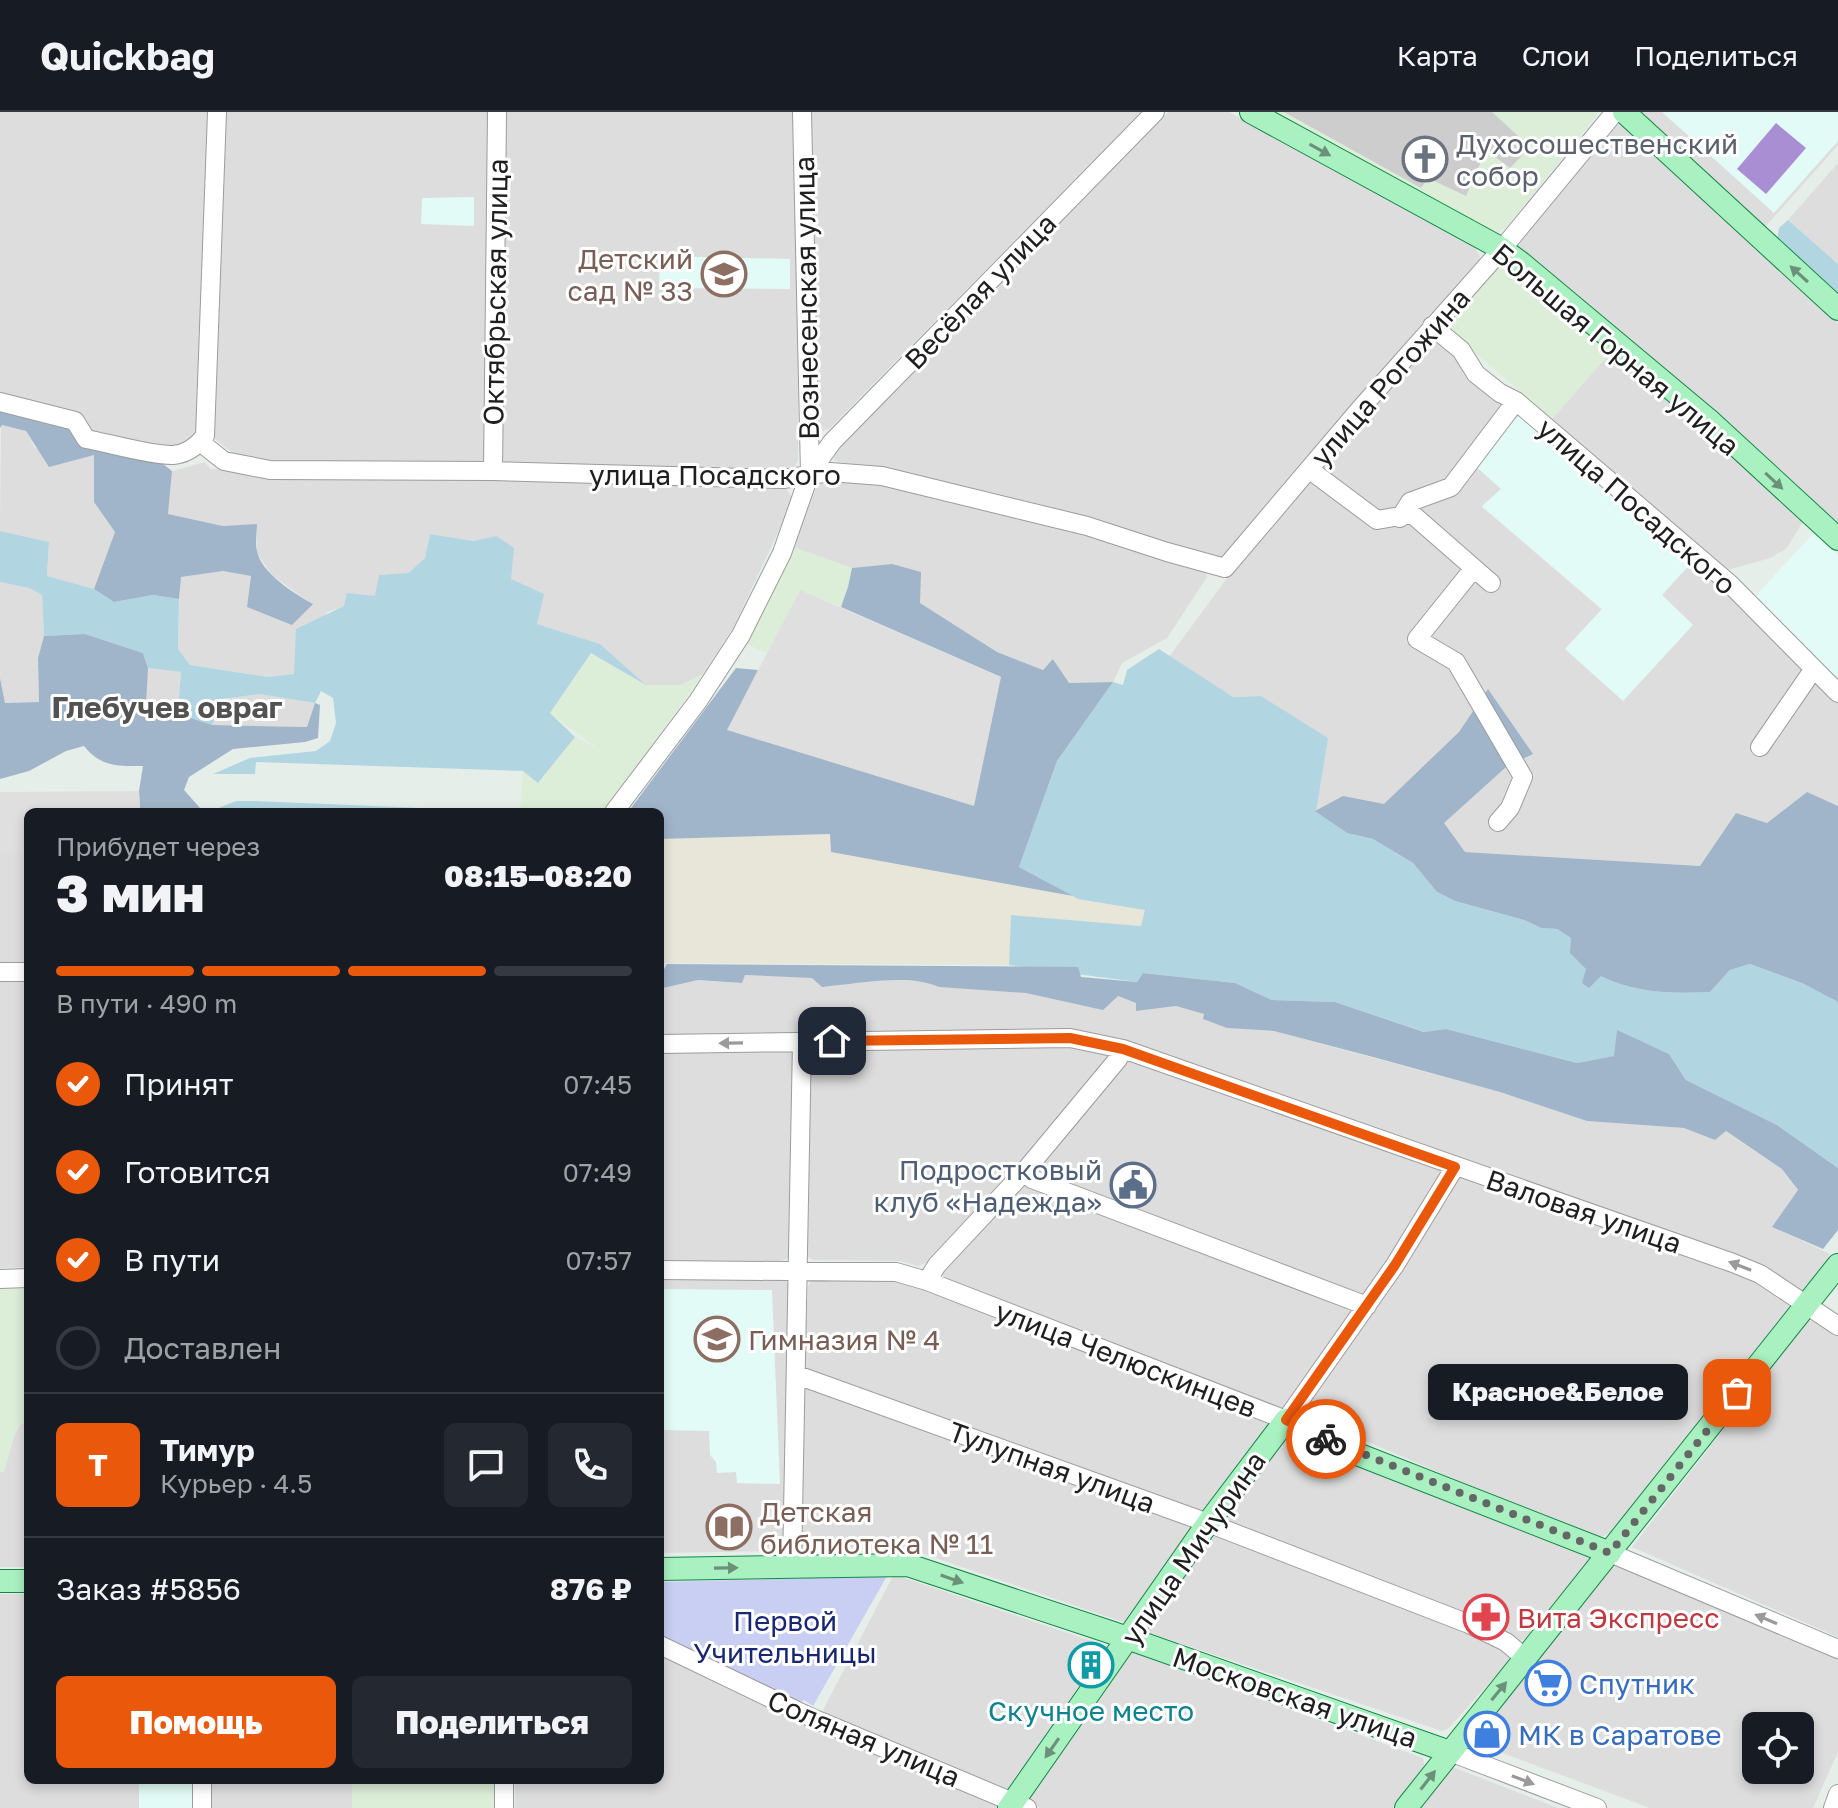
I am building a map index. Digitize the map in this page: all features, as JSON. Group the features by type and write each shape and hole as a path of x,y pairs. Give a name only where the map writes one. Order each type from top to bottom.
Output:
{"main road":[{"name":"Большая Горная улица","path":"1251,112 1502,249 1711,422 1838,539"},
{"path":"1624,112 1838,309"},
{"path":"1406,1808 1838,1265"},
{"name":"улица Мичурина","path":"1016,1806 1208,1523 1286,1420"},
{"name":"улица Челюскинцев","path":"1286,1420 1352,1452 1610,1553"},
{"name":"Московская улица","path":"664,1569 908,1565 1450,1752"},
{"path":"0,1581 24,1581"}],"street":[{"path":"0,402 75,421 86,439 104,443 174,455 192,449 202,439 217,112"},
{"name":"Октябрьская улица","path":"493,471 497,112"},
{"name":"Вознесенская улица","path":"617,808 698,701 741,635 782,553 810,473 802,112"},
{"name":"Весёлая улица","path":"810,473 832,442 1155,112"},
{"name":"улица Рогожина","path":"1225,568 1502,249 1615,112"},
{"name":"улица Посадского","path":"1432,326 1461,350 1476,374 1516,401 1730,584 1838,693"},
{"path":"1400,518 1410,502 1451,487 1516,401"},
{"name":"улица Посадского","path":"202,439 224,461 270,470 493,471 783,479 830,472 882,476 1087,526 1225,568"},
{"path":"1310,470 1377,520 1412,514 1491,583"},
{"path":"1474,568 1417,639 1456,662 1523,777 1510,808 1498,822"},
{"path":"1760,747 1813,670"},
{"path":"0,972 24,972"},
{"name":"Валовая улица","path":"664,1044 1070,1038 1123,1049 1733,1263 1760,1274 1838,1326"},
{"path":"792,1566 802,1042"},
{"path":"927,1281 937,1265 1024,1172 1123,1049"},
{"name":"улица Мичурина","path":"1286,1420 1367,1306 1455,1167"},
{"path":"1024,1172 1032,1179 1367,1306"},
{"name":"улица Челюскинцев","path":"664,1270 896,1272 927,1281 1286,1420"},
{"path":"0,1279 24,1278"},
{"name":"Тулупная улица","path":"797,1375 1208,1523 1469,1624 1506,1642 1525,1658"},
{"name":"улица Челюскинцев","path":"1610,1553 1838,1649"},
{"name":"Соляная улица","path":"664,1647 810,1717 1016,1806"},
{"name":"Московская улица","path":"1450,1752 1597,1808"},
{"path":"202,1784 202,1808"},
{"path":"504,1784 504,1808"},
{"path":"1833,1808 1838,1794"}],"shaded area":[{"path":"0,112 211,112 196,434 190,444 159,447 0,406"},
{"path":"223,112 491,112 485,460 477,465 269,462 233,453 211,436"},
{"path":"502,112 797,112 798,460 794,468 785,472 500,462"},
{"path":"809,112 1141,112 829,429 821,431 818,426"},
{"path":"1169,112 1229,112 1474,247 1480,256 1480,263 1424,321 1225,557 1216,559 882,468 833,459 841,444"},
{"path":"1267,112 1597,112 1598,114 1497,234"},
{"name":"Духосошественский собор","path":"1284,112 1492,112 1530,147 1510,168 1486,150 1466,196 1428,178 1421,188"},
{"path":"1638,112 1838,112 1838,145 1766,226 1759,225"},
{"path":"1662,112 1838,112 1838,141 1774,213"},
{"path":"1776,123 1806,148 1766,194 1737,169"},
{"path":"1615,124 1624,124 1838,323 1838,529 1518,247 1518,243"},
{"path":"1838,163 1838,264 1788,220"},
{"path":"474,197 474,226 421,224 422,198"},
{"path":"1788,220 1838,264 1838,296 1777,240 1779,228"},
{"name":"Детский сад № 33","path":"660,256 790,259 790,289 659,288"},
{"path":"1500,266 1508,266 1611,352 1552,419 1450,331 1450,324"},
{"path":"1434,339 1522,412 1502,489 1482,507 1602,610 1565,649 1693,625 1662,595 1693,561 1838,690 1838,806 1807,792 1767,823 1736,813 1701,866 1464,852 1379,813 1315,811 1262,696 1233,697 1169,657 1233,570 1424,344"},
{"path":"1611,352 1703,430 1803,522 1786,549 1770,558 1724,571 1552,419"},
{"path":"0,406 90,429 153,457 172,471 168,514 223,526 257,524 256,548 265,567 280,582 313,604 292,625 247,607 251,576 223,571 181,577 179,599 153,595 114,602 94,589 115,532 94,502 94,455 49,467 26,431 2,425 0,428"},
{"path":"1522,412 1693,561 1662,595 1693,625 1623,701 1565,649 1602,609 1482,506 1501,489 1473,464"},
{"path":"1,425 26,431 35,448 94,455 94,502 115,532 94,589 47,576 49,542 0,531"},
{"path":"205,462 210,469 784,487 792,497 734,626 703,674 681,685 646,685 600,644 537,624 511,579 496,536 473,541 430,534 425,558 409,574 379,575 376,596 327,612 295,674 268,677 190,665 178,649 180,577 223,571 251,576 247,607 260,611 312,604 272,575 257,553 257,524 223,526 168,514 172,471"},
{"path":"823,478 880,482 1041,519 1203,568 1207,577 1167,638 1122,663 1113,682 1068,683 1054,659 1043,670 997,652 920,603 892,564 852,568 793,547 818,483"},
{"path":"0,531 49,542 47,576 94,589 114,602 153,595 179,599 178,649 190,665 268,677 294,674 296,629 344,606 347,593 375,596 379,575 409,573 425,558 430,534 473,541 496,536 514,548 511,579 544,594 537,624 600,644 646,685 591,653 550,713 575,737 538,783 523,771 256,762 255,774 213,774 250,758 316,751 330,741 336,723 333,698 321,691 315,703 259,694 223,699 212,725 153,718 178,712 181,672 148,668 143,653 85,634 44,636 42,595 29,588 0,582"},
{"path":"1814,533 1838,555 1838,690 1745,607"},
{"path":"793,547 852,568 848,587 841,607 800,590 767,653 747,644"},
{"path":"892,564 921,572 920,603 997,652 1043,670 1053,659 1069,683 1113,682 1057,761 1019,867 1073,896 831,852 830,834 664,839 664,808 631,808 736,668 758,670 728,730 1001,677 841,607 852,568"},
{"path":"0,582 29,588 42,595 44,636 38,658 39,702 5,703 0,678"},
{"path":"800,590 1001,677 974,806 727,730"},
{"path":"85,634 143,653 148,668 146,704 212,725 307,727 315,703 320,705 318,738 233,749 189,777 184,790 200,808 140,808 143,766 103,762 84,746 66,751 29,771 0,779 0,678 5,703 39,702 38,658 44,636"},
{"path":"1159,649 1233,697 1261,696 1328,738 1316,811 1347,833 1373,839 1413,863 1437,892 1455,901 1524,920 1541,928 1557,929 1571,938 1586,969 1589,987 1600,975 1626,986 1654,991 1710,992 1730,970 1750,964 1802,983 1838,1002 1838,1168 1777,1125 1686,1080 1669,1054 1617,1031 1615,1056 1577,1063 1446,1029 1425,1032 1335,1002 1272,1000 1235,983 1143,973 1137,982 1009,965 1011,915 1141,926 1145,910 1078,899 1019,867 1057,761 1113,682 1123,685 1127,670"},
{"path":"591,653 646,685 681,685 703,674 607,808 520,808 523,771 539,783 575,737 599,749 550,713"},
{"path":"148,668 181,672 178,713 145,704"},
{"path":"1488,689 1533,754 1506,767 1444,823 1465,852 1700,866 1736,813 1767,823 1807,792 1838,806 1838,1002 1802,983 1750,964 1730,970 1710,992 1654,991 1627,986 1601,976 1589,988 1582,983 1586,969 1570,953 1571,938 1557,929 1541,928 1524,920 1455,901 1437,892 1413,863 1373,839 1347,833 1315,811 1343,796 1384,804 1459,732"},
{"path":"259,694 315,703 307,727 212,725 223,699"},
{"path":"139,791 140,808 24,808 24,853 0,853 0,792"},
{"path":"236,801 254,801 419,808 218,808"},
{"path":"831,834 832,852 1146,910 1141,926 1011,915 1009,965 664,963 664,839"},
{"path":"0,853 24,853 24,965 0,965"},
{"path":"667,964 1078,967 1081,977 1137,982 1143,973 1235,983 1272,1000 1335,1002 1424,1032 1446,1029 1577,1063 1614,1056 1617,1030 1669,1054 1686,1080 1777,1125 1838,1168 1838,1230 1823,1249 1772,1227 1798,1190 1782,1169 1726,1131 1715,1140 1684,1128 1587,1121 1500,1092 1274,1031 1227,1028 1203,1019 1204,1014 1176,1006 1136,1011 1136,1003 1118,996 1103,1010 1026,993 939,987 897,980 822,987 812,978 745,975 742,983 698,980 664,988"},
{"path":"745,975 926,981 939,987 1118,996 1136,1003 1136,1011 1176,1006 1205,1014 1227,1028 1274,1031 1500,1092 1587,1121 1684,1128 1715,1140 1725,1131 1782,1169 1798,1191 1773,1227 1830,1254 1805,1291 1801,1292 1737,1257 1460,1157 1123,1041 664,1039 664,988 698,980 741,983"},
{"path":"0,981 24,981 24,1267 0,1268"},
{"path":"1071,1042 1110,1056 932,1261 918,1266 901,1261 813,1260 808,1257 809,1049"},
{"path":"664,1049 794,1049 790,1256 775,1262 664,1262"},
{"path":"1133,1058 1440,1168 1440,1178 1366,1299 1040,1178 1034,1169 1122,1063"},
{"path":"1459,1174 1742,1271 1793,1309 1612,1531 1604,1536 1581,1533 1298,1412"},
{"path":"1020,1184 1037,1186 1353,1308 1352,1317 1285,1408 1276,1412 944,1283 942,1268"},
{"path":"664,1278 784,1279 790,1286 785,1551 664,1553"},
{"path":"813,1279 898,1280 1273,1422 1208,1512 1199,1514 804,1369 808,1286"},
{"path":"0,1289 24,1289 24,1423 17,1427 4,1472 0,1472"},
{"name":"Гимназия № 4","path":"664,1289 772,1290 780,1484 737,1483 736,1472 717,1473 716,1462 710,1455 709,1431 664,1430"},
{"path":"1814,1320 1838,1336 1838,1637 1632,1547 1808,1321"},
{"path":"810,1387 1196,1522 1128,1620 1123,1622 921,1553 897,1548 803,1551 800,1548 805,1388"},
{"path":"24,1421 24,1567 0,1567 0,1472 4,1471 13,1437"},
{"path":"1288,1429 1592,1557 1591,1562 1526,1639 1520,1641 1223,1521"},
{"path":"1214,1532 1467,1630 1505,1650 1509,1661 1448,1729 1442,1731 1144,1631"},
{"path":"1617,1565 1838,1655 1838,1752 1813,1808 1650,1808 1476,1743 1474,1738 1608,1571"},
{"path":"896,1575 1112,1648 1008,1791 828,1718 823,1710"},
{"path":"0,1594 24,1594 24,1784 193,1784 193,1808 0,1808"},
{"path":"1130,1651 1423,1758 1425,1769 1394,1808 1040,1808 1025,1803"},
{"path":"664,1655 997,1804 999,1808 515,1808 515,1784 664,1784"},
{"path":"1455,1768 1558,1808 1420,1808 1450,1770"},
{"path":"139,1784 193,1784 193,1808 139,1808"},
{"path":"209,1784 352,1784 352,1808 209,1808"},
{"path":"352,1784 495,1784 495,1808 352,1808"}],"green space":[{"name":"Первой Учительницы","path":"887,1576 813,1706 804,1700 794,1706 664,1639 664,1582"}],"way so far":[{"path":"1326,1439 1610,1553 1737,1393"}],"place":[{"name":"Духосошественский собор","path":"1425,159"},
{"name":"Детский сад № 33","path":"724,274"},
{"name":"Подростковый клуб «Надежда»","path":"1133,1185"},
{"name":"Гимназия № 4","path":"717,1339"},
{"name":"Красное&Белое","path":"1737,1393"},
{"name":"Детская библиотека № 11","path":"729,1527"},
{"name":"Вита Экспресс","path":"1486,1617"},
{"name":"Скучное место","path":"1091,1665"},
{"name":"Спутник","path":"1548,1683"},
{"name":"МК в Саратове","path":"1487,1734"}],"district":[{"name":"Глебучев овраг","path":"167,707"}],"route":[{"path":"832,1041 1070,1038 1123,1049 1455,1167 1395,1265 1286,1420 1326,1439"}]}
